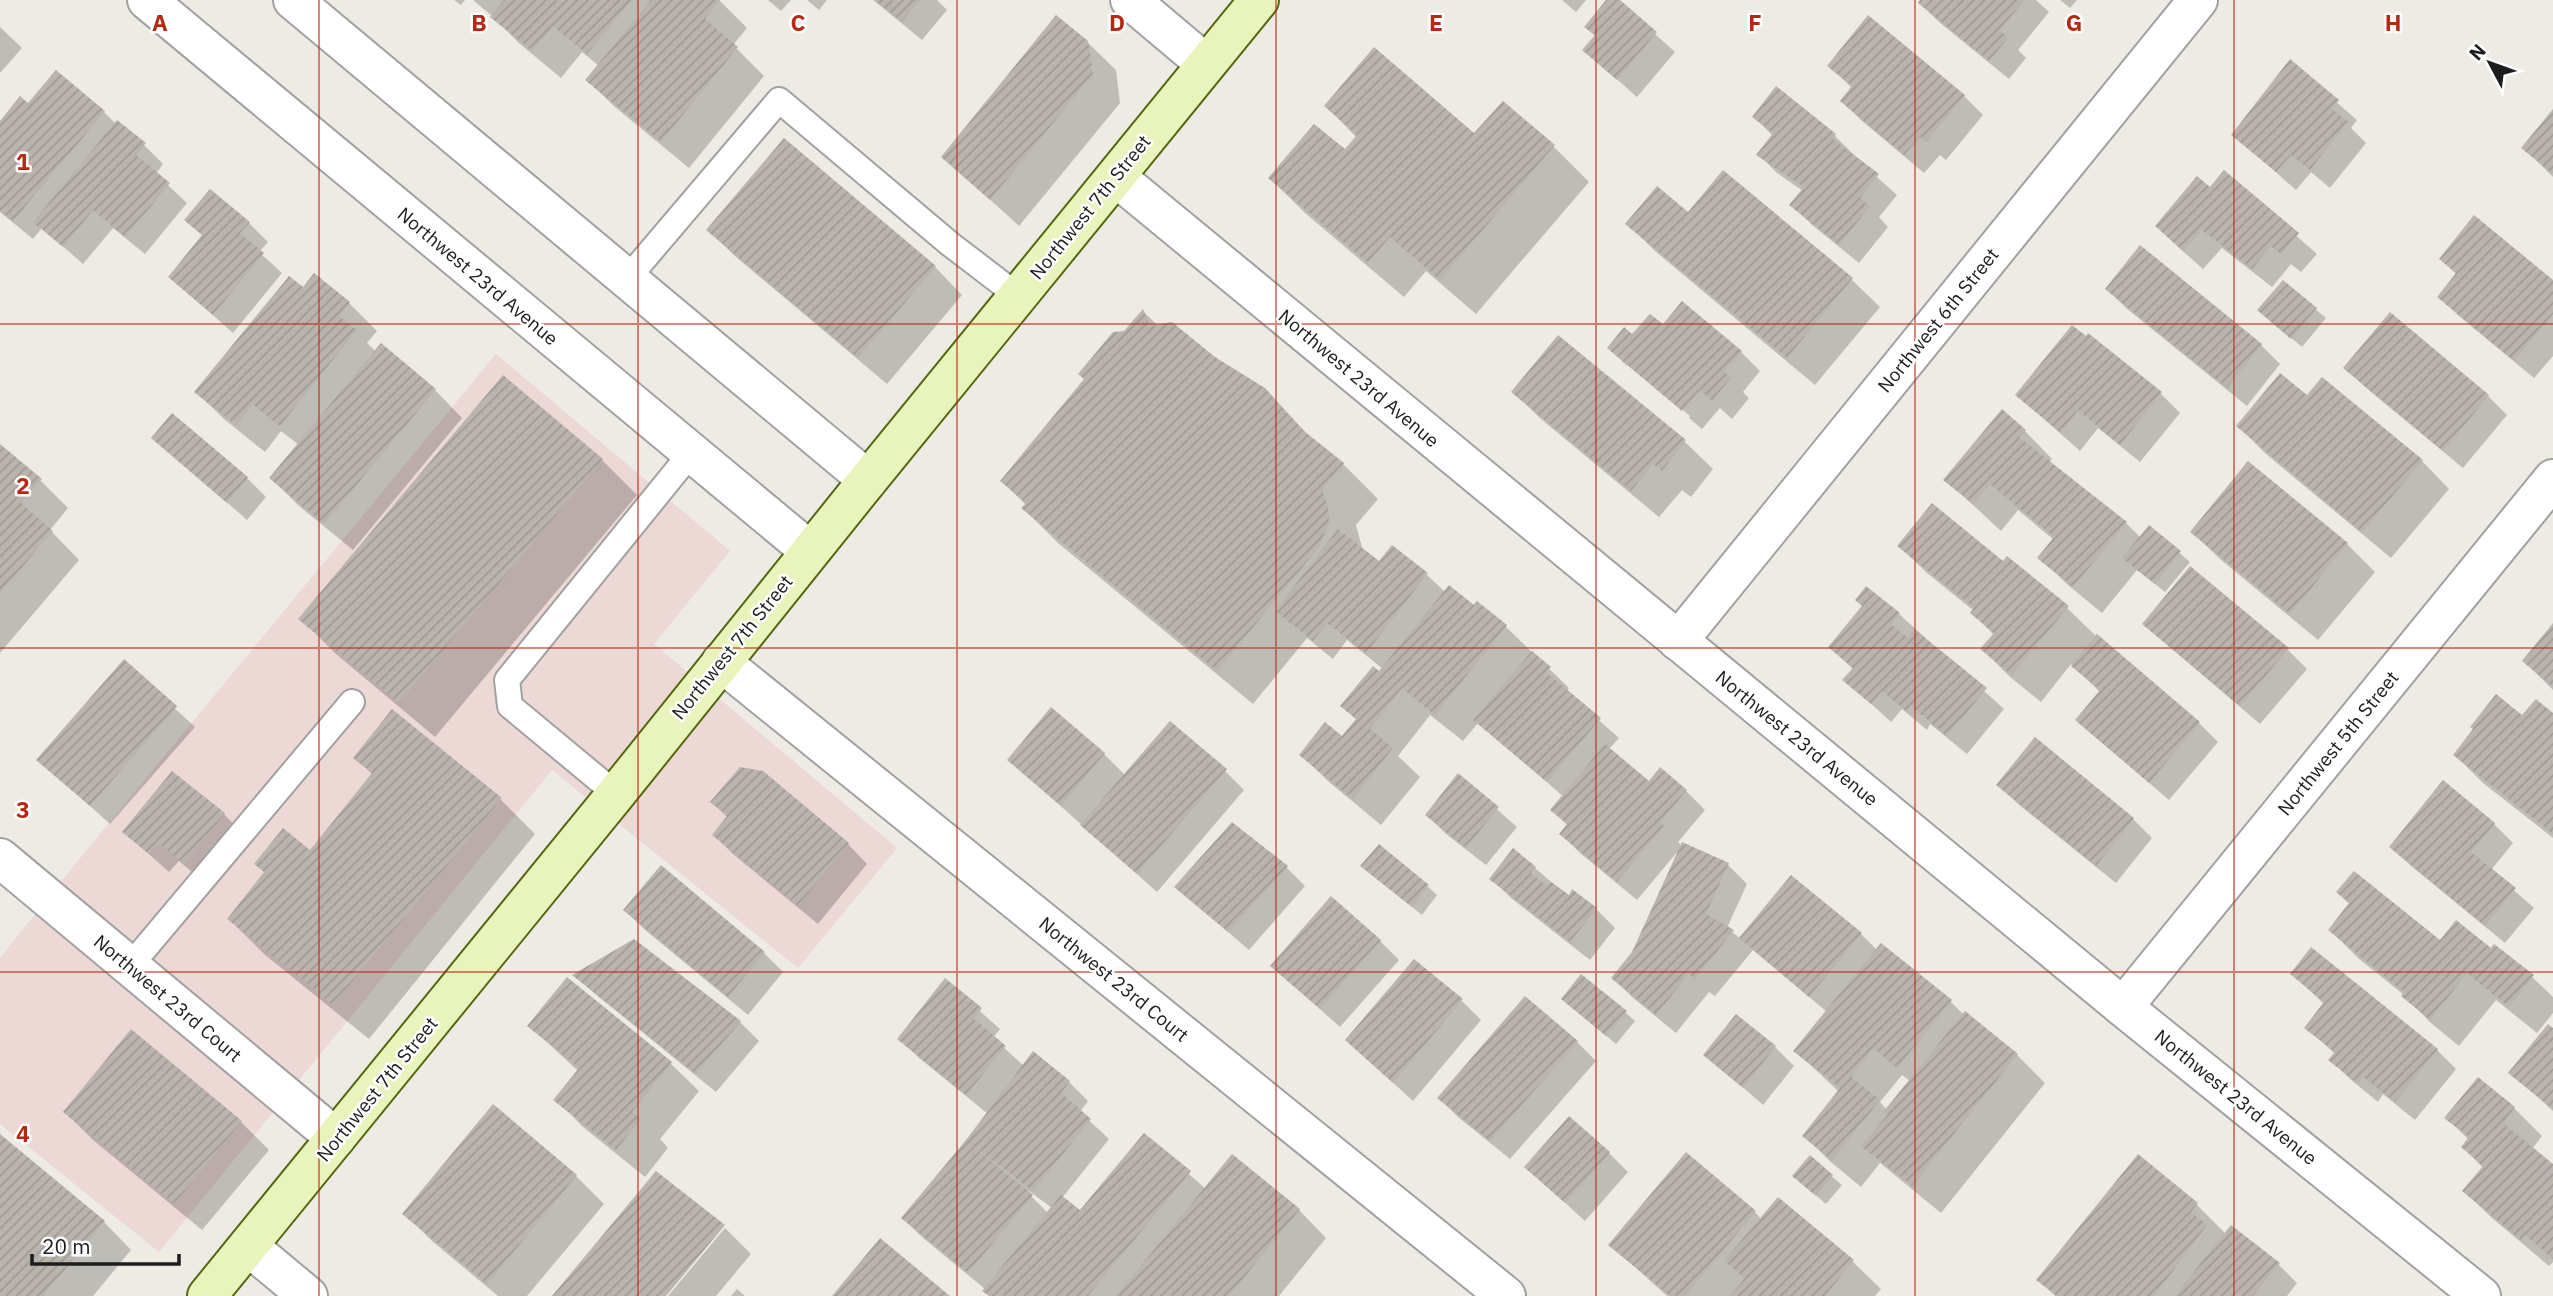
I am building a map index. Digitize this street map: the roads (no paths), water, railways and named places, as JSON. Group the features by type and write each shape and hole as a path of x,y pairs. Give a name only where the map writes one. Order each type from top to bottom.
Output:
{"main road":[{"name":"Northwest 7th Street","path":"207,1296 1259,0"}],"street":[{"name":"Northwest 23rd Avenue","path":"147,0 810,551"},
{"path":"293,0 867,480"},
{"path":"1130,0 1206,64"},
{"name":"Northwest 6th Street","path":"1678,641 2198,0"},
{"name":"Northwest 23rd Avenue","path":"1116,177 2123,1007 2481,1296"},
{"name":"Northwest 5th Street","path":"2123,1007 2553,479"},
{"name":"Northwest 23rd Court","path":"721,662 1506,1296"},
{"name":"Northwest 23rd Court","path":"0,858 336,1138"},
{"path":"248,1246 308,1296"}],"lane":[{"path":"626,279 779,100 950,244 1018,296"},
{"path":"616,794 510,706 507,680 691,453"},
{"path":"130,966 352,702"}]}
